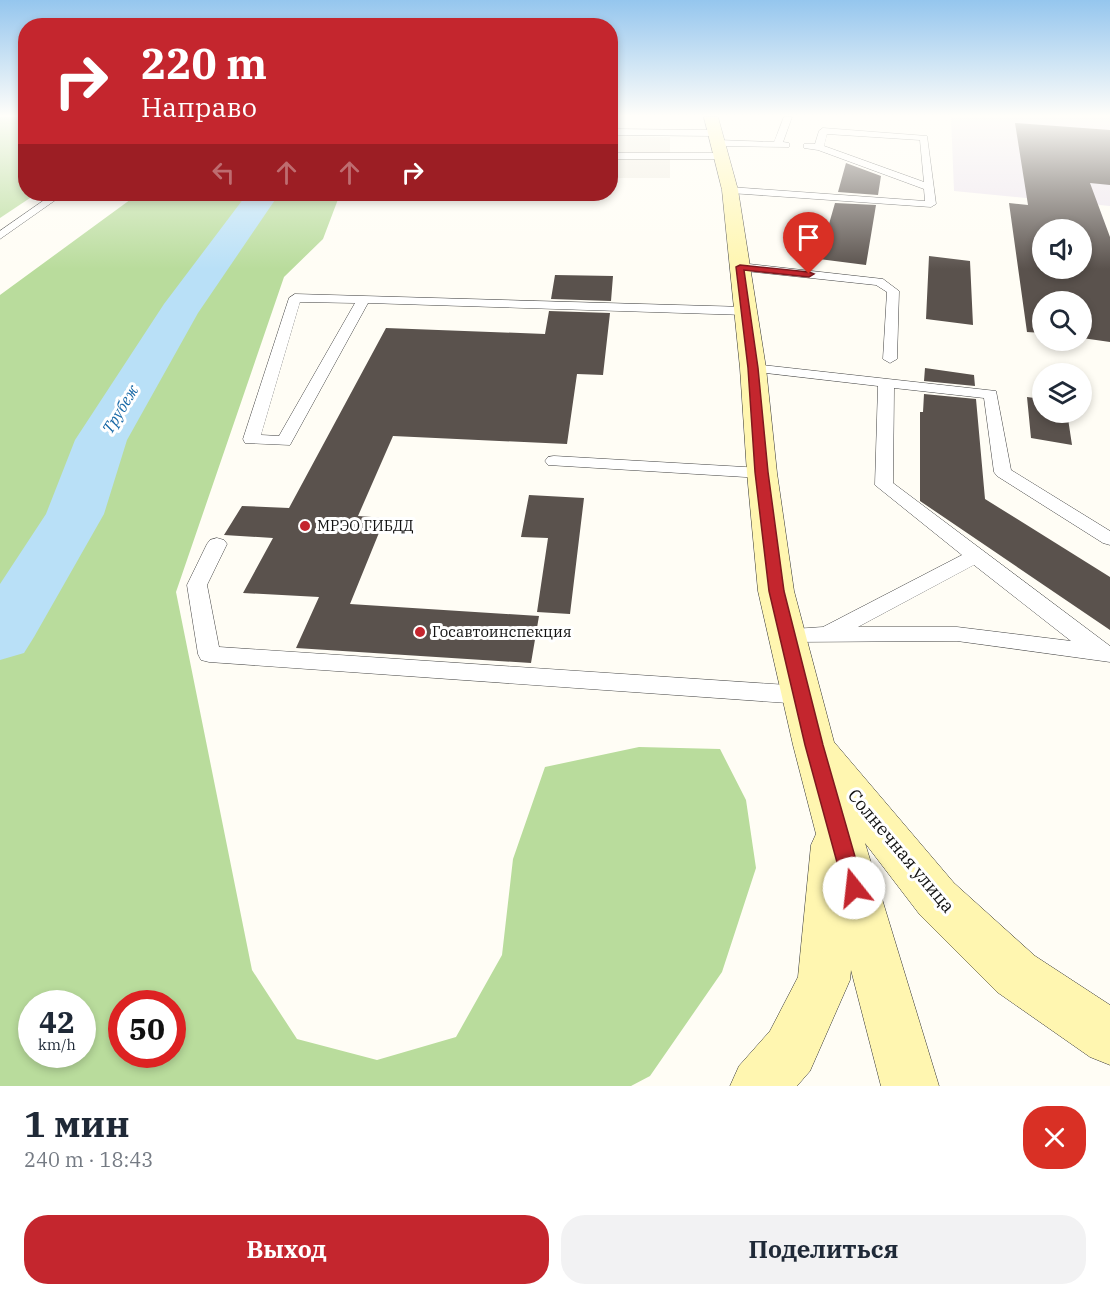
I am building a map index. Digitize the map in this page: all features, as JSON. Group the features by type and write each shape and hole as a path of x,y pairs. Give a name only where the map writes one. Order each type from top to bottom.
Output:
{"main road":[{"name":"Солнечная улица","path":"724,168 730,190 753,368 776,591 814,745 910,1086"},
{"name":"Солнечная улица","path":"814,745 937,899 1016,974 1110,1036"},
{"path":"759,1086 790,1051 824,980 835,822"}],"lane":[{"path":"876,168 929,187"},
{"path":"730,190 931,204 927,168"},
{"path":"0,236 49,201"},
{"path":"740,267 879,282 893,291 890,359"},
{"path":"364,299 284,441 251,439 295,297 364,299 746,311"},
{"path":"753,368 990,394 1003,472 1110,539"},
{"path":"886,382 884,485 1105,654"},
{"path":"554,461 762,472"},
{"path":"217,544 197,585 209,654 802,695"},
{"path":"825,635 976,556"},
{"path":"787,635 957,634 1105,654"}],"shaded area":[{"path":"618,168 670,168 670,178 618,178"},
{"path":"953,168 1110,168 1110,206 954,191"}],"green space":[{"path":"0,168 18,168 18,201 26,201 0,218"},
{"path":"128,201 337,201 323,239 284,277 176,592 252,970 297,1039 377,1060 456,1037 502,955 513,859 545,767 639,747 720,749 746,800 756,868 722,972 650,1076 631,1086 0,1086 0,295"}],"building":[{"path":"845,168 859,168 881,176 878,195 838,192"},
{"path":"1022,168 1110,168 1110,185 1090,183 1110,237 1110,342 1092,339 1092,291 1032,291 1032,332 1027,332 1009,203 1028,205"},
{"path":"835,203 876,205 866,265 819,259"},
{"path":"929,256 970,261 973,325 926,319"},
{"path":"555,275 613,276 611,301 551,299"},
{"path":"549,311 610,313 603,375 577,374 567,444 393,436 358,516 385,518 350,604 539,616 531,663 296,648 319,597 243,593 273,538 224,535 242,506 289,508 386,328 545,334"},
{"path":"925,368 974,375 975,386 924,381"},
{"path":"924,394 976,399 985,499 1110,577 1110,630 920,501 920,412 923,412"},
{"path":"1027,397 1032,398 1032,423 1069,423 1072,445 1031,438"},
{"path":"529,495 584,498 570,614 537,612 548,538 521,537"}],"waterway":[{"name":"Трубеж","path":"0,637 75,514 101,440 178,313 258,201"}],"place":[{"name":"МРЭО ГИБДД","path":"305,526"},
{"name":"Госавтоинспекция","path":"420,632"}],"route":[{"path":"809,274 740,267 776,591 814,745 854,888"}]}
